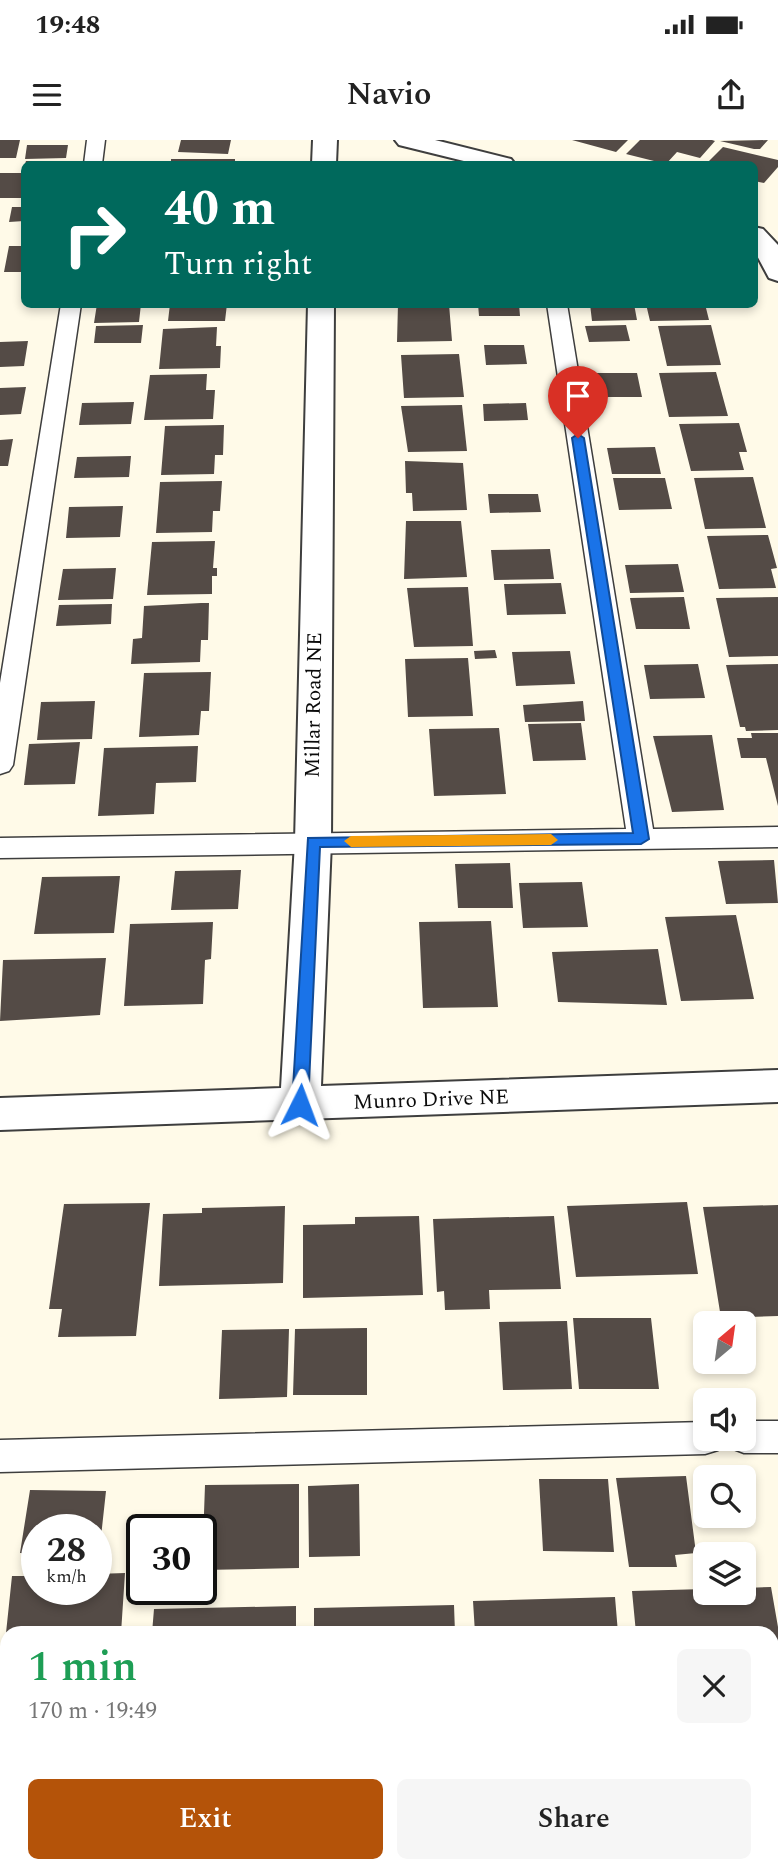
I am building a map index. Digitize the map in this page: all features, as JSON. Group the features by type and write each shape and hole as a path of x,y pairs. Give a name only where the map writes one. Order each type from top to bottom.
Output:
{"street":[{"path":"324,161 325,140"},
{"path":"407,140 491,161"},
{"path":"758,238 771,253 778,273"},
{"name":"Millar Road NE","path":"300,1105 313,842 321,308"},
{"name":"Munro Drive NE","path":"0,1114 778,1086"}],"lane":[{"path":"93,161 96,140"},
{"path":"0,765 70,308"},
{"path":"558,308 641,839"},
{"path":"0,848 778,837"},
{"path":"756,1437 778,1437"},
{"path":"0,1456 693,1438"}],"building":[{"path":"0,140 20,140 16,158 0,158"},
{"path":"181,140 231,140 228,154 178,152"},
{"path":"572,140 628,140 616,152"},
{"path":"640,140 715,141 700,158 677,152 669,161 654,161 626,154"},
{"path":"768,140 760,149 720,141"},
{"path":"27,145 68,145 66,158 25,159"},
{"path":"723,147 778,160 778,167 764,183 758,182 758,161 709,161"},
{"path":"171,159 235,159 235,161"},
{"path":"0,173 21,173 21,198 0,198"},
{"path":"12,207 21,207 21,221 9,222"},
{"path":"9,246 21,246 21,272 4,272"},
{"path":"96,308 141,308 139,322 94,323"},
{"path":"170,308 227,308 225,321 168,321"},
{"path":"398,308 449,308 452,341 397,342"},
{"path":"478,308 519,308 520,316 479,316"},
{"path":"590,308 635,308 637,320 592,321"},
{"path":"647,308 706,308 709,320 650,321"},
{"path":"143,325 141,343 94,343 96,326"},
{"path":"626,325 630,341 589,342 585,326"},
{"path":"711,325 721,365 667,366 658,326"},
{"path":"217,327 216,346 221,346 220,368 159,369 163,329"},
{"path":"28,341 24,366 0,367 0,342"},
{"path":"484,345 524,345 527,364 486,365"},
{"path":"459,354 464,397 404,398 401,355"},
{"path":"716,372 728,416 669,417 659,373"},
{"path":"590,373 637,373 642,397 594,397"},
{"path":"207,374 206,390 215,390 213,419 144,420 150,375"},
{"path":"26,387 21,414 0,415 0,388"},
{"path":"134,402 131,424 79,425 82,403"},
{"path":"526,403 528,420 484,421 483,404"},
{"path":"462,405 467,451 408,452 401,406"},
{"path":"739,423 747,452 739,452 744,470 691,471 679,424"},
{"path":"224,425 223,455 215,455 214,474 161,475 165,426"},
{"path":"13,439 8,466 0,466 0,440"},
{"path":"655,447 661,474 612,474 607,448"},
{"path":"131,456 129,477 74,478 77,457"},
{"path":"405,461 463,463 467,510 413,511 412,493 406,493"},
{"path":"753,477 766,528 705,529 694,478"},
{"path":"613,478 665,478 672,509 619,510"},
{"path":"222,481 220,511 213,511 212,532 156,533 160,482"},
{"path":"488,494 538,494 541,512 490,513"},
{"path":"123,506 120,537 66,538 69,507"},
{"path":"406,521 461,521 467,577 404,579"},
{"path":"768,535 777,568 771,569 776,588 719,589 707,536"},
{"path":"215,541 213,568 217,568 217,576 212,576 212,594 147,595 152,542"},
{"path":"550,549 554,579 494,580 491,550"},
{"path":"678,564 684,592 630,593 625,565"},
{"path":"116,568 113,599 58,600 63,569"},
{"path":"561,583 566,614 507,615 504,584"},
{"path":"468,587 473,646 414,647 407,588"},
{"path":"684,597 690,629 636,629 630,598"},
{"path":"778,597 778,656 729,657 716,598"},
{"path":"209,603 208,640 201,640 200,662 131,664 133,639 142,638 144,606"},
{"path":"112,604 111,624 56,626 59,605"},
{"path":"495,650 497,658 475,659 474,651"},
{"path":"570,651 575,684 516,686 512,652"},
{"path":"468,658 473,716 408,717 405,659"},
{"path":"698,664 705,698 650,699 644,665"},
{"path":"778,664 778,730 746,731 745,727 740,727 726,665"},
{"path":"211,672 209,711 201,711 199,735 139,737 144,673"},
{"path":"95,701 92,739 37,740 41,702"},
{"path":"583,701 585,721 525,722 523,705"},
{"path":"581,723 586,760 533,761 528,724"},
{"path":"499,728 506,794 434,796 429,729"},
{"path":"751,733 778,733 778,806 766,758 741,758 737,738 752,738"},
{"path":"712,735 724,810 672,812 653,736"},
{"path":"80,742 75,784 24,785 29,744"},
{"path":"198,746 196,782 156,783 154,814 98,816 104,748"},
{"path":"774,860 778,903 726,904 718,861"},
{"path":"510,863 513,908 458,908 455,864"},
{"path":"241,870 238,909 171,910 175,871"},
{"path":"120,876 114,933 34,934 42,877"},
{"path":"582,882 588,927 523,928 519,883"},
{"path":"736,915 754,999 681,1001 665,917"},
{"path":"491,921 498,1007 423,1008 419,922"},
{"path":"213,922 211,959 205,960 203,1004 124,1006 130,924"},
{"path":"658,949 667,1005 558,1002 552,952"},
{"path":"106,958 100,1015 0,1021 3,960"},
{"path":"687,1202 698,1274 576,1277 567,1206"},
{"path":"150,1203 136,1336 58,1337 62,1309 49,1309 64,1204"},
{"path":"778,1205 778,1316 756,1317 756,1311 720,1311 703,1207"},
{"path":"285,1206 283,1283 159,1286 163,1214 202,1213 202,1208"},
{"path":"419,1216 423,1295 303,1298 303,1225 355,1224 355,1217"},
{"path":"554,1216 561,1289 489,1290 490,1309 445,1310 444,1291 437,1292 433,1219"},
{"path":"573,1318 651,1318 659,1389 579,1389"},
{"path":"567,1321 572,1389 503,1390 499,1322"},
{"path":"367,1328 367,1395 293,1395 295,1329"},
{"path":"289,1329 287,1397 219,1399 222,1330"},
{"path":"686,1476 695,1542 693,1553 675,1555 677,1567 629,1567 616,1478"},
{"path":"539,1479 608,1479 614,1552 543,1551"},
{"path":"299,1484 299,1568 217,1570 217,1514 204,1514 205,1485"},
{"path":"359,1484 360,1556 309,1557 308,1486"},
{"path":"30,1490 106,1491 103,1514 26,1514"},
{"path":"112,1573 125,1573 121,1626 7,1626 12,1576 21,1576 21,1605 112,1605"},
{"path":"771,1587 778,1626 635,1626 632,1591 693,1589 693,1605 756,1605 756,1588"},
{"path":"615,1597 617,1626 475,1626 473,1601"},
{"path":"454,1605 455,1626 314,1626 314,1608"},
{"path":"296,1606 296,1626 153,1626 154,1609"}],"slow traffic":[{"path":"351,841 551,840"}],"route":[{"path":"300,1105 313,842 641,839 578,438"}]}
